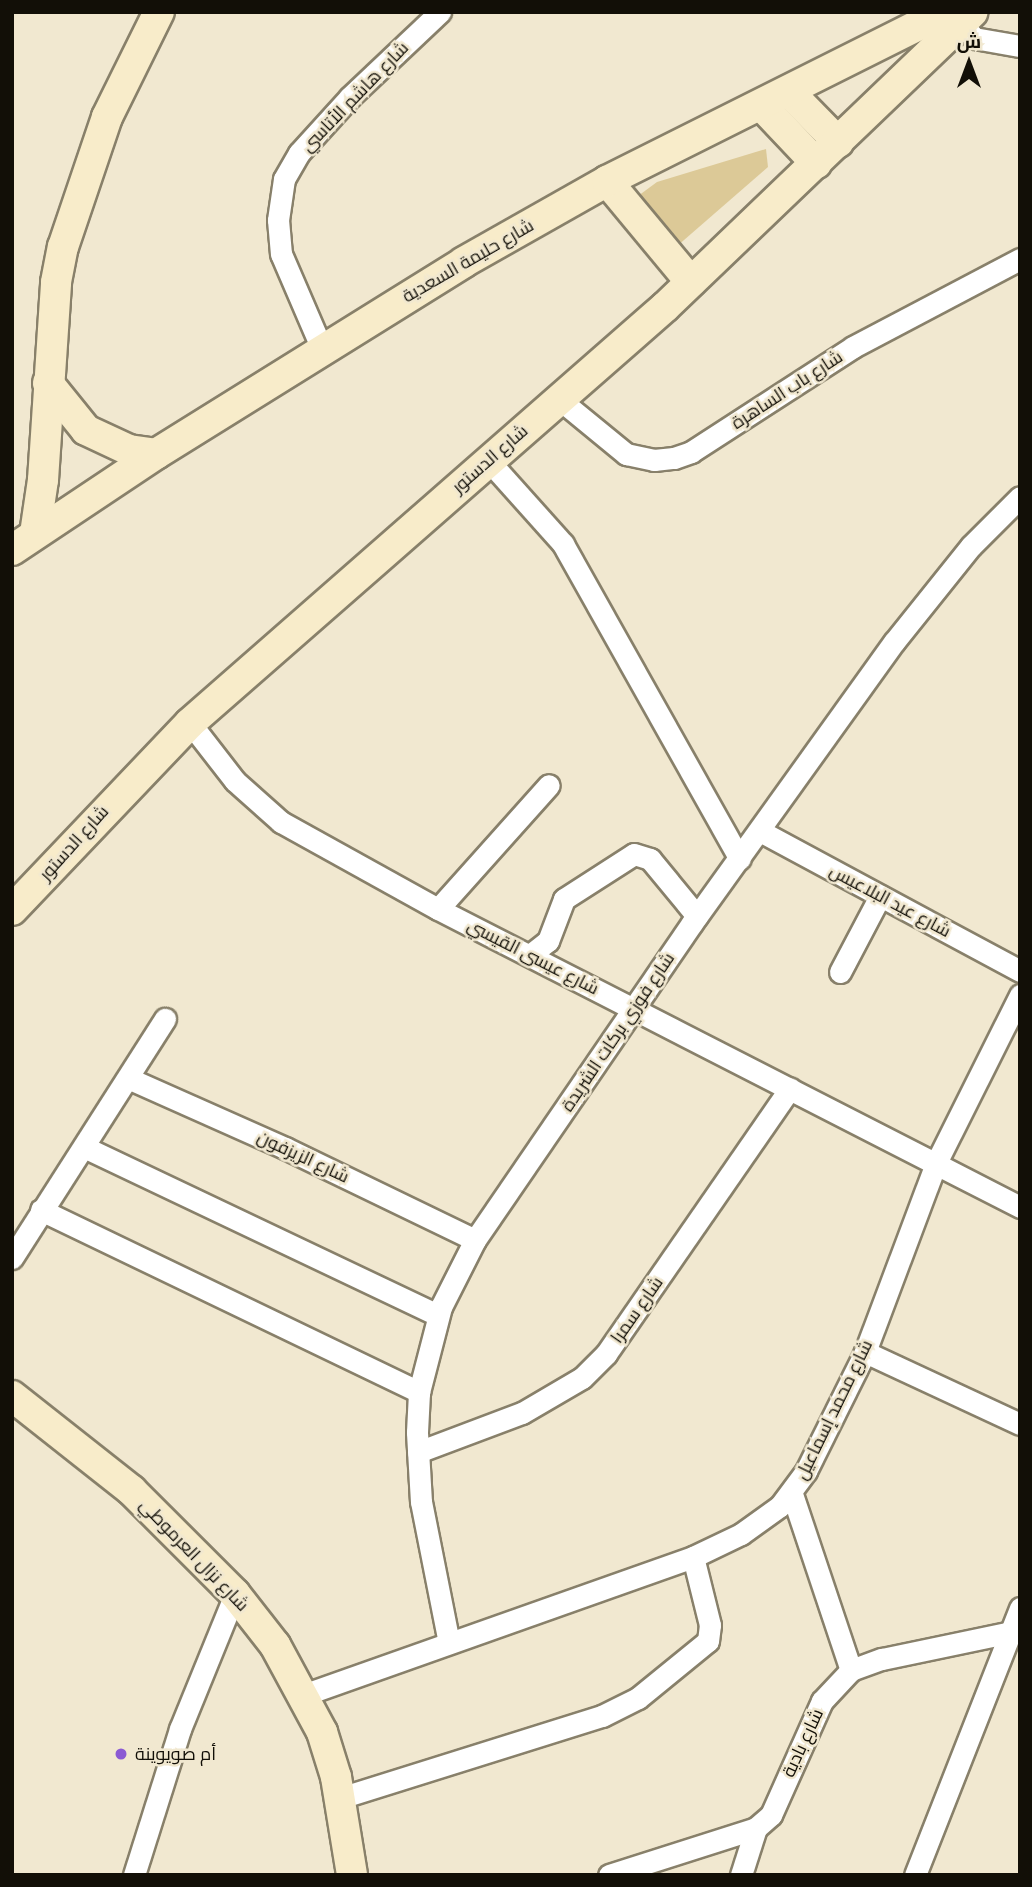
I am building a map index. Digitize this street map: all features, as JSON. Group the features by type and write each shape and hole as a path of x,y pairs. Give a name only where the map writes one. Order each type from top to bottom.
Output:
{"street":[{"path":"24,542 48,383 55,282 63,247 107,117 159,12"},
{"name":"شارع هاشم الأتاسي","path":"322,349 281,254 278,220 284,179 299,153 351,97 440,12"},
{"path":"958,16 988,44 1020,46"},
{"name":"شارع حليمة السعدية","path":"24,542 156,454 322,349 607,181 958,16"},
{"name":"شارع الدستور","path":"12,910 190,723 691,282 838,142 958,16"},
{"path":"790,93 838,142"},
{"path":"762,106 816,163"},
{"path":"607,181 691,282"},
{"name":"شارع باب الساهرة","path":"559,399 626,454 654,460 674,458 691,452 853,347 1020,259"},
{"path":"48,383 86,430 129,450 156,454"},
{"path":"488,460 563,544 740,859"},
{"name":"شارع فوزي بركات الشريدة","path":"449,1643 421,1502 419,1392 438,1315 475,1240 697,916 894,642 971,546 1020,497"},
{"name":"شارع عيسى القيسي","path":"190,723 234,781 281,822 438,909 1020,1207"},
{"path":"438,909 549,785"},
{"name":"شارع عيد البلاعيس","path":"760,831 1020,971"},
{"path":"530,955 548,941 564,899 634,854 650,859 697,916"},
{"path":"840,972 880,896"},
{"name":"شارع محمد إسماعيل","path":"306,1694 693,1558 765,1519 792,1494 865,1352 936,1163 1020,995"},
{"path":"12,1258 41,1210 130,1079 165,1019"},
{"name":"شارع الزيزفون","path":"130,1079 285,1148 475,1240"},
{"name":"شارع سمرا","path":"418,1452 522,1413 582,1378 606,1354 790,1088"},
{"path":"83,1147 438,1315"},
{"path":"41,1210 419,1392"},
{"path":"865,1352 1020,1423"},
{"name":"شارع نزال العرموطي","path":"12,1396 131,1490 235,1594 306,1694 322,1732 340,1798 352,1875"},
{"path":"792,1494 851,1670"},
{"path":"340,1798 602,1716 638,1698 708,1641 710,1625 693,1558"},
{"path":"134,1875 180,1729 235,1594"},
{"path":"915,1875 1020,1608"},
{"name":"شارع بادية","path":"756,1828 771,1815 822,1701 851,1670 882,1659 1012,1632"},
{"path":"608,1875 756,1828"},
{"path":"741,1875 756,1828"}],"shaded area":[{"path":"766,149 768,167 676,247 638,196 657,182"}],"place":[{"name":"أم صويوينة","path":"121,1754"}]}
